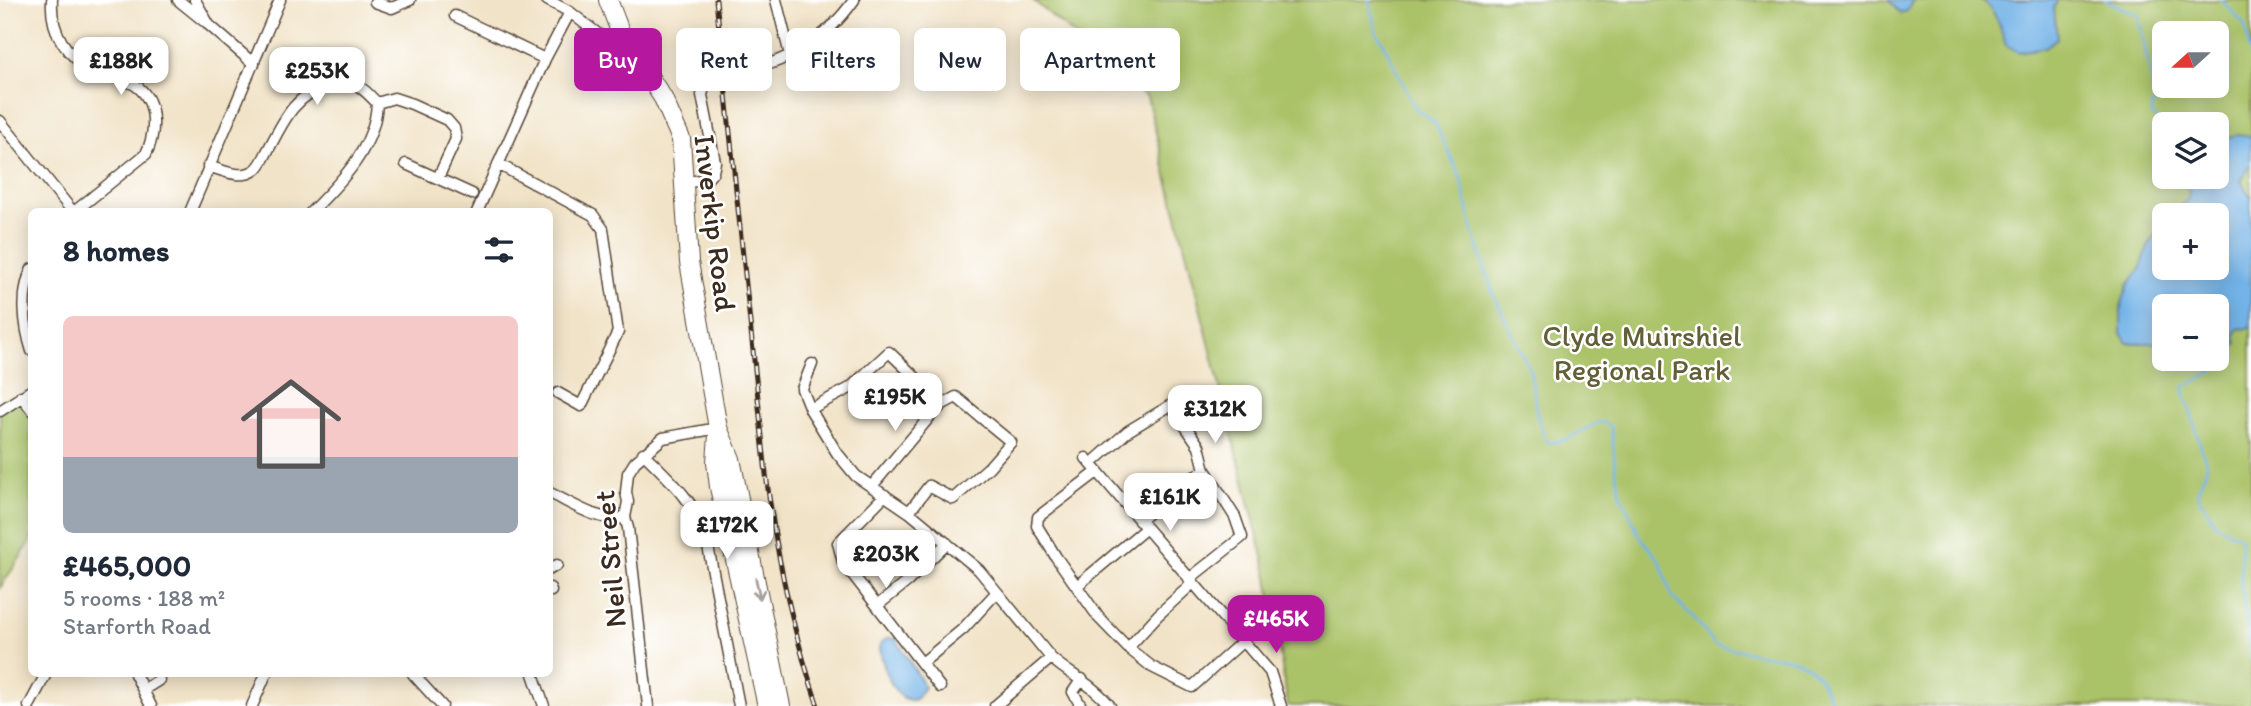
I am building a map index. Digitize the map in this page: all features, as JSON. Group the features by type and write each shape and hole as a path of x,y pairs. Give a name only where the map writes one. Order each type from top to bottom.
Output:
{"highway":[{"name":"Inverkip Road","path":"608,0 619,28"},
{"name":"Inverkip Road","path":"658,91 681,139 689,262 718,428 731,459 781,706"},
{"name":"Inverkip Road","path":"718,428 716,462 719,487 767,706"}],"street":[{"path":"52,0 53,23 64,46 92,69 137,87 147,99 154,127 146,154 79,208"},
{"path":"178,0 254,64"},
{"path":"195,0 209,25"},
{"path":"192,208 280,0"},
{"path":"375,2 392,8 410,0"},
{"path":"547,0 570,12 590,28"},
{"path":"776,0 786,39"},
{"path":"832,28 854,0"},
{"path":"479,208 545,60 570,12"},
{"path":"455,16 545,60"},
{"path":"683,183 707,179 713,172 715,162 702,95 706,80 718,75 736,74 786,56"},
{"path":"208,166 231,173 244,174 256,170 290,110 302,97 341,81 360,85 377,103 376,118 351,170 317,208"},
{"path":"377,103 394,98 447,120 454,128 456,139 438,178"},
{"path":"0,121 71,208"},
{"path":"406,164 472,194"},
{"path":"498,164 593,215 603,229 618,332 581,405 558,393"},
{"path":"28,275 24,309 28,338"},
{"path":"810,410 850,388 889,352 943,404"},
{"path":"812,364 802,389 810,410 836,453 856,476 909,512 979,570 1051,658 1082,679 1110,706"},
{"path":"0,411 28,392"},
{"path":"21,396 28,406"},
{"path":"872,486 932,414 956,397 1011,442 989,467 953,499 929,486 909,512"},
{"path":"1128,648 1190,581 1242,537 1236,517 1205,470 1199,446 1171,405 1128,430 1038,517 1037,526 1100,618 1128,648 1153,667 1192,687 1242,642"},
{"name":"Neil Street","path":"648,706 625,517 628,473 643,453 663,438 718,428"},
{"path":"643,453 682,492 695,507 702,521 739,706"},
{"path":"1091,465 1270,672 1281,706"},
{"path":"1078,585 1176,489 1205,470"},
{"path":"553,494 603,517 615,520 625,517"},
{"path":"885,495 838,543 847,569 940,687"},
{"path":"878,605 908,581 947,542"},
{"path":"922,663 963,629 996,593"},
{"path":"995,706 1051,658"},
{"path":"29,706 44,677"},
{"path":"136,677 151,706"},
{"path":"252,706 262,677"},
{"path":"416,677 442,706"},
{"path":"534,677 544,706"},
{"path":"1081,706 1073,692 1082,679"},
{"path":"143,690 159,680"}],"green space":[{"name":"Clyde Muirshiel Regional Park","path":"1033,0 2251,0 2251,706 1288,706 1268,577 1147,97 1140,91 1180,91 1180,28 1066,28"},
{"path":"21,396 28,406 28,546 0,588 0,410"}],"water":[{"path":"1889,0 1913,0 1907,11 1900,14"},
{"path":"1979,0 2058,0 2054,7 2057,38 2046,47 2018,52 2006,45 1993,12"},
{"path":"2238,134 2251,136 2251,164 2241,181 2251,198 2251,328 2238,329 2235,335 2237,343 2229,349 2229,294 2152,294 2152,343 2127,343 2121,333 2121,306 2128,285 2140,270 2152,240 2152,280 2229,280 2229,203 2183,203 2188,200 2188,189 2229,189 2229,137"},
{"path":"888,638 896,639 921,680 924,687 916,699 901,696 890,680 880,644"}],"waterway":[{"path":"1369,0 1376,32 1415,108 1434,122 1460,176 1473,231 1493,293 1530,370 1538,420 1546,440 1550,443 1567,439 1597,423 1603,422 1611,427 1621,495 1639,535 1660,561 1672,597 1693,617 1715,645 1790,658 1808,666 1820,678 1834,706"},
{"path":"2105,0 2138,15 2156,102 2151,107 2152,113"},
{"path":"2222,0 2245,26 2251,61"},
{"path":"2213,371 2183,388 2207,466 2197,494 2216,524 2241,538 2241,583 2251,659"}],"railway":[{"path":"716,0 770,504 793,620 818,706"}]}
